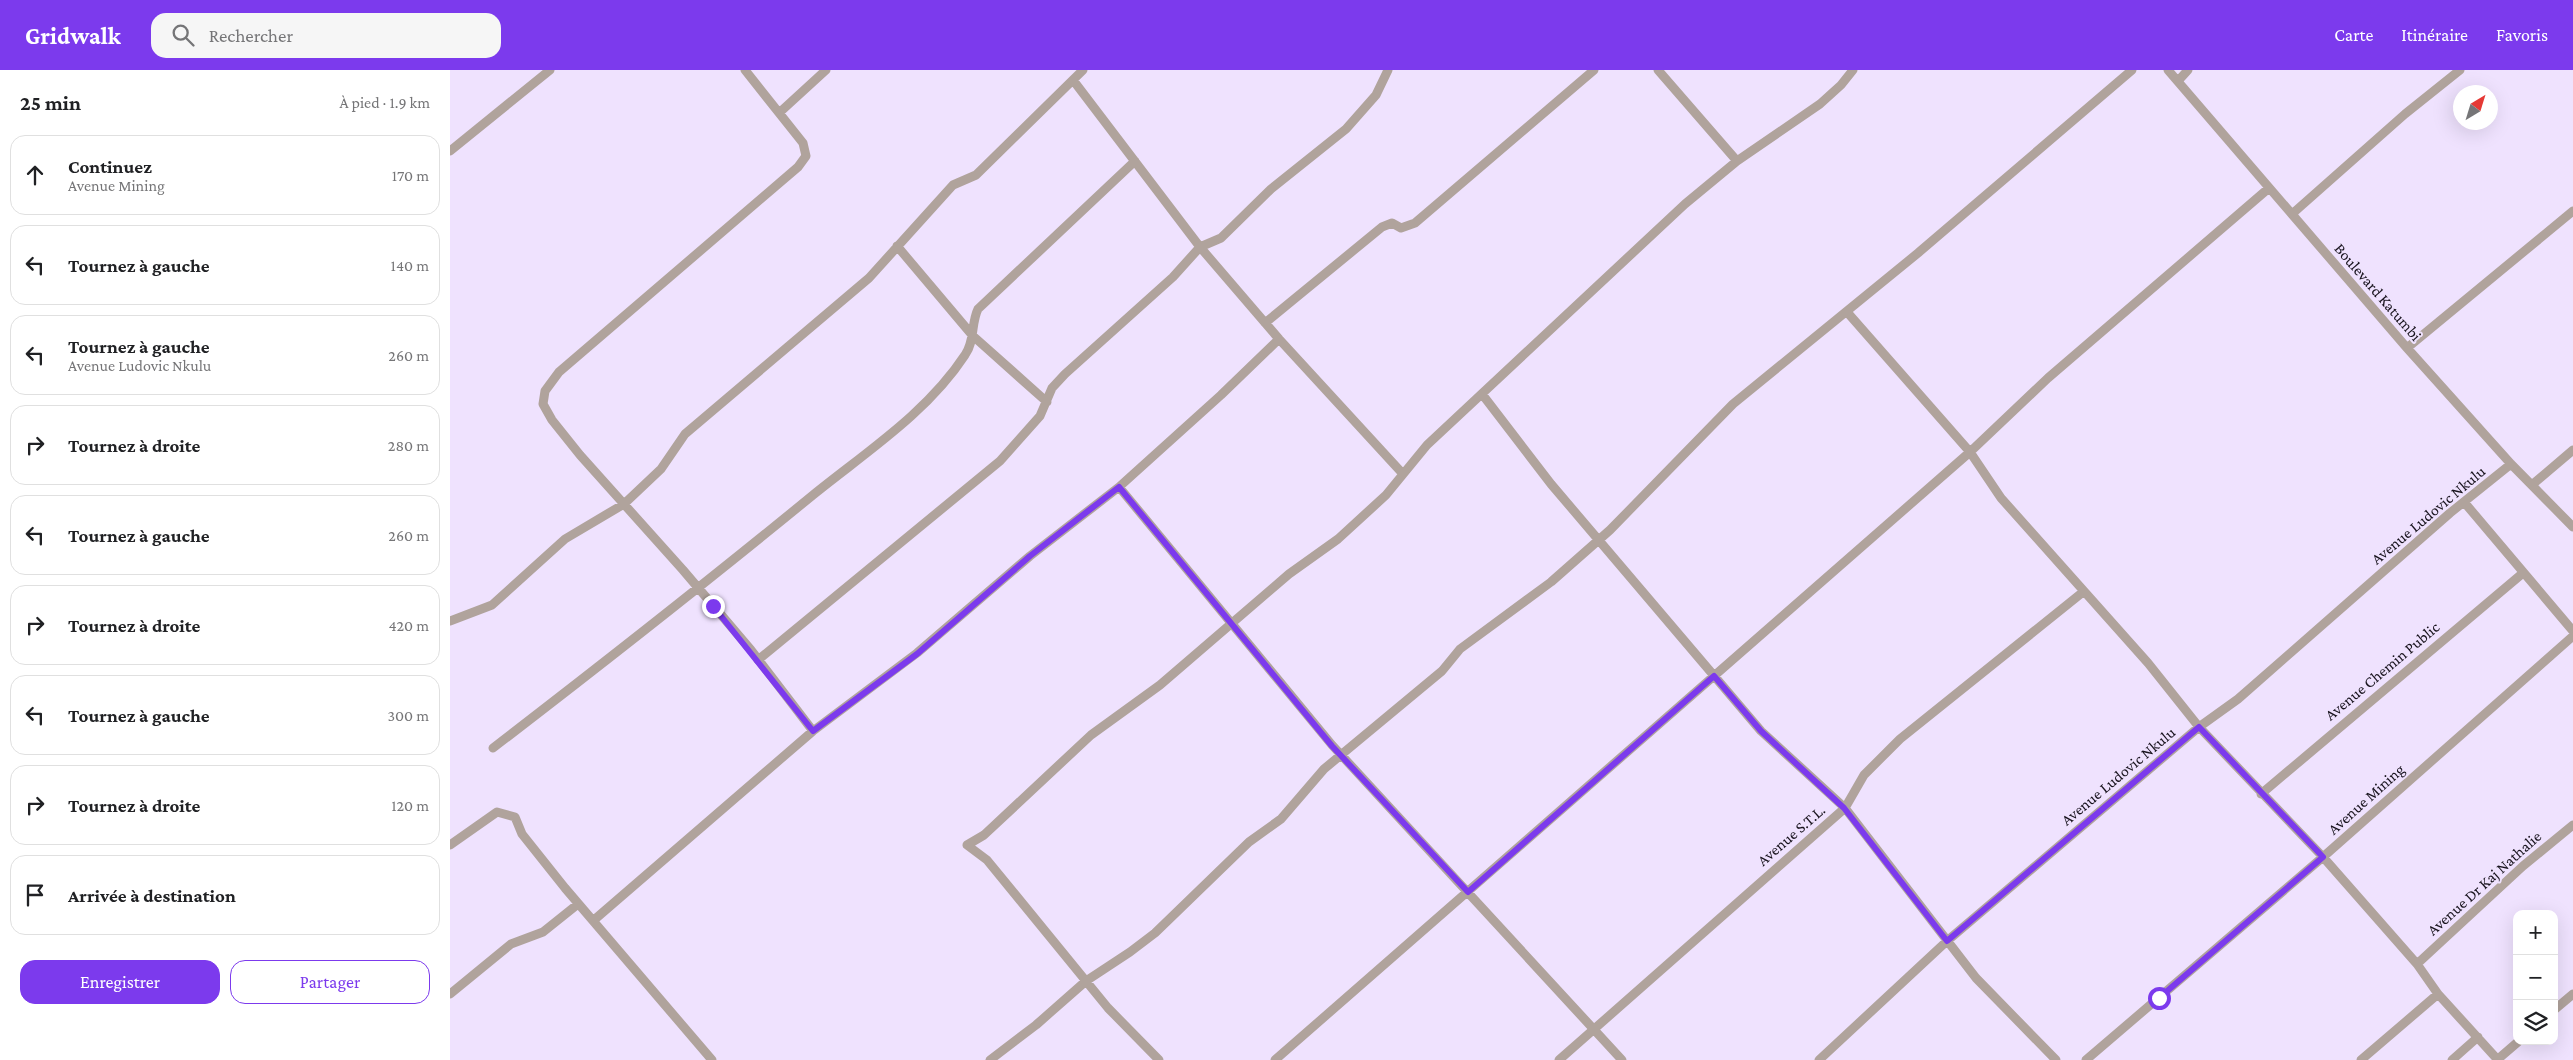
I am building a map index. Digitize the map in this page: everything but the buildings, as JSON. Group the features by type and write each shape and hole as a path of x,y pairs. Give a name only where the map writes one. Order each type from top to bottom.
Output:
{"street":[{"path":"450,150 550,70"},
{"path":"744,70 803,143 806,156 798,167 559,372 545,391 543,404 552,420 758,660 813,731"},
{"path":"779,113 826,70"},
{"path":"450,621 492,605 565,539 624,504 661,469 685,434 869,278 952,185 976,175 1083,70"},
{"path":"758,660 1000,461 1030,429 1047,402 1052,388 1065,374 1173,277 1200,247 1221,238 1270,189 1346,130 1376,95 1388,70"},
{"path":"1265,323 1382,227 1392,224 1402,228 1415,223 1594,70"},
{"path":"1658,70 1737,161"},
{"path":"1159,1060 1108,1008 987,860 967,845 984,835 1091,735 1122,710 1160,685 1289,574 1338,539 1386,495 1427,445 1685,204 1737,161 1820,104 1841,85 1853,70"},
{"path":"990,1060 1036,1025 1086,981 1155,933 1249,842 1281,819 1324,769 1442,671 1460,650 1551,582 1598,540 1661,479 1733,404 1847,312 2132,70"},
{"name":"Boulevard Katumbi","path":"2168,70 2406,348 2511,464 2533,484 2573,527"},
{"path":"2178,81 2188,70"},
{"path":"2292,214 2405,114 2460,70"},
{"path":"1073,80 1200,247 1279,339 1403,474"},
{"path":"493,748 698,589 928,401 966,354 973,336 975,316 978,309 1135,161"},
{"path":"1275,1060 1970,452 2048,378 2269,188"},
{"path":"2406,348 2573,211"},
{"path":"896,246 973,336 1047,402"},
{"path":"1847,312 1970,452 2002,498 2083,592 2148,663 2199,727 2323,857 2417,964 2438,994 2498,1060 2515,1045"},
{"path":"594,920 813,731 917,654 1030,556 1119,487 1221,395 1279,339"},
{"path":"1482,394 1551,484 1761,731 1844,808 1976,978 2056,1060"},
{"path":"2533,484 2573,450"},
{"name":"Avenue Ludovic Nkulu","path":"1819,1060 1947,941 2199,727 2238,699 2464,502 2511,464"},
{"path":"1119,487 1342,756 1622,1060"},
{"path":"2464,502 2573,630"},
{"name":"Avenue Chemin Public","path":"2261,794 2523,573"},
{"name":"Avenue S.T.L.","path":"1559,1060 1844,808 1864,775 1900,739 2083,592"},
{"name":"Avenue Mining","path":"2086,1060 2323,857 2573,636"},
{"path":"450,845 497,812 515,817 522,834 578,904 594,920 712,1060"},
{"name":"Avenue Dr Kaj Nathalie","path":"2417,964 2523,866 2573,825"},
{"path":"450,994 511,944 543,932 578,904"},
{"path":"2361,1060 2438,994"},
{"path":"2558,1007 2573,994"},
{"path":"2452,1060 2478,1037"}],"route":[{"path":"713,606 751,650 813,731 854,702 904,661 917,654 1030,556 1054,540 1119,487 1332,746 1468,892 1714,676 1761,731 1844,808 1947,941 2199,727 2323,857 2159,998"}]}
